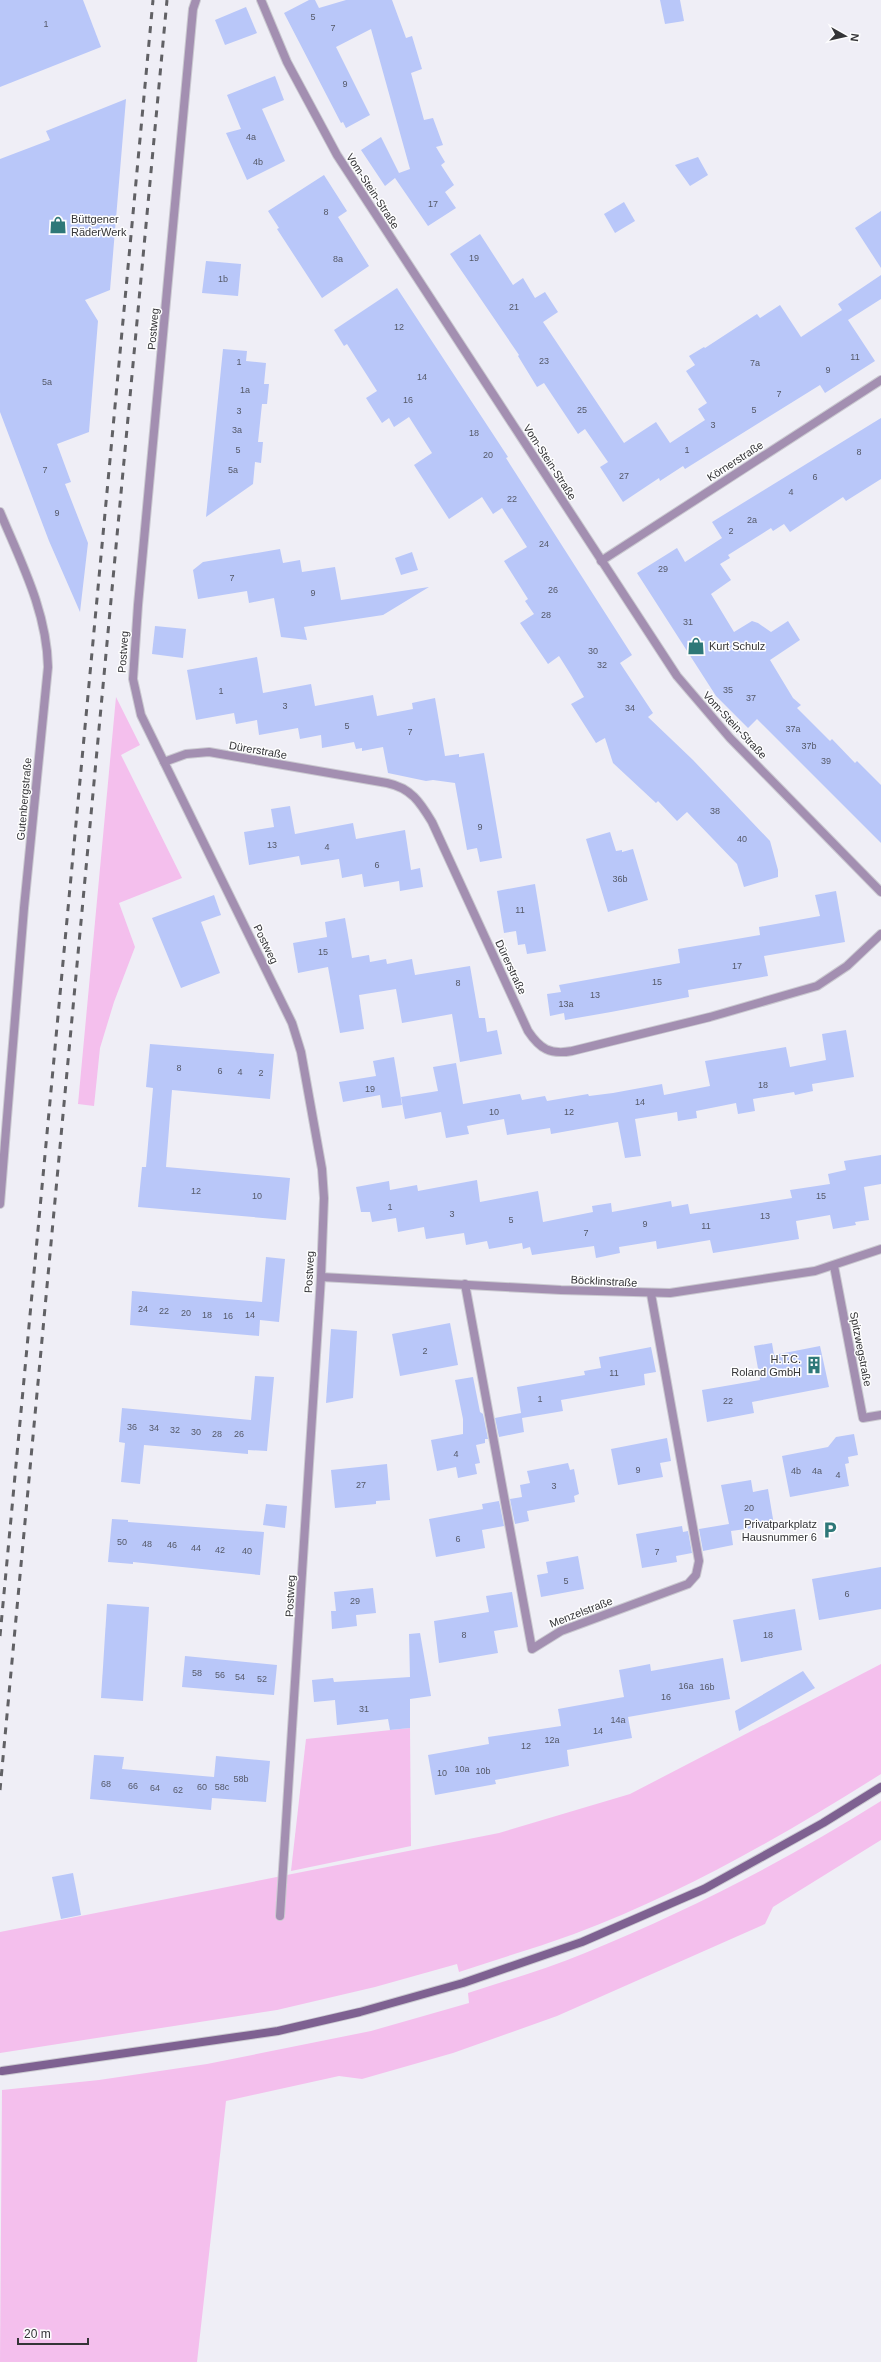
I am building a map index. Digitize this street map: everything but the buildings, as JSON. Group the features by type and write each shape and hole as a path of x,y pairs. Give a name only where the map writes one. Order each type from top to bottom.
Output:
{"street":[{"name":"Postweg","path":"196,0 133,666 137,704 283,1004 296,1036 322,1169 324,1198 321,1277 280,1916"},
{"name":"Vom-Stein-Straße","path":"261,0 290,68 337,155 677,676 730,738 881,892"},
{"name":"Körnerstraße","path":"601,561 881,380"},
{"name":"Gutenbergstraße","path":"0,512 42,616 47,642 48,667 4,1098 0,1204"},
{"name":"Dürerstraße","path":"164,762 186,754 209,752 387,783 407,790 421,804 432,822 528,1030 542,1048 553,1053 572,1051 710,1017 817,986 838,973 881,934"},
{"name":"Böcklinstraße","path":"321,1277 651,1294 690,1291 834,1266 881,1249"},
{"name":"Spitzwegstraße","path":"834,1266 863,1418 881,1414"},
{"name":"Menzelstraße","path":"465,1284 532,1649 557,1632 688,1584 696,1575 699,1561 651,1294"},
{"path":"2,2071 152,2051 278,2031 360,2012 463,1983 582,1942 704,1889 823,1823 881,1787"}],"shaded area":[{"path":"116,697 140,745 121,755 182,878 119,903 135,947 114,1002 100,1048 94,1106 78,1104"},
{"path":"881,1664 881,1774 770,1841 654,1901 574,1934 459,1972 457,1964 375,1987 277,2010 0,2053 0,1932 499,1833 630,1794"},
{"path":"410,1728 411,1846 291,1871 306,1739"},
{"path":"881,1801 881,1840 773,1907 765,1924 557,2016 453,2053 362,2079 339,2076 226,2101 197,2362 0,2362 2,2090 99,2080 207,2064 371,2031 469,2003 468,1993 571,1959 699,1902 810,1844"}],"railway":[{"path":"0,1636 153,0"},
{"path":"0,1790 167,0"}],"place":[{"name":"Büttgener RäderWerk","path":"58,225"},
{"name":"Kurt Schulz","path":"696,646"},
{"name":"H.T.C. Roland GmbH","path":"814,1365"},
{"name":"Privatparkplatz Hausnummer 6","path":"830,1530"}]}
